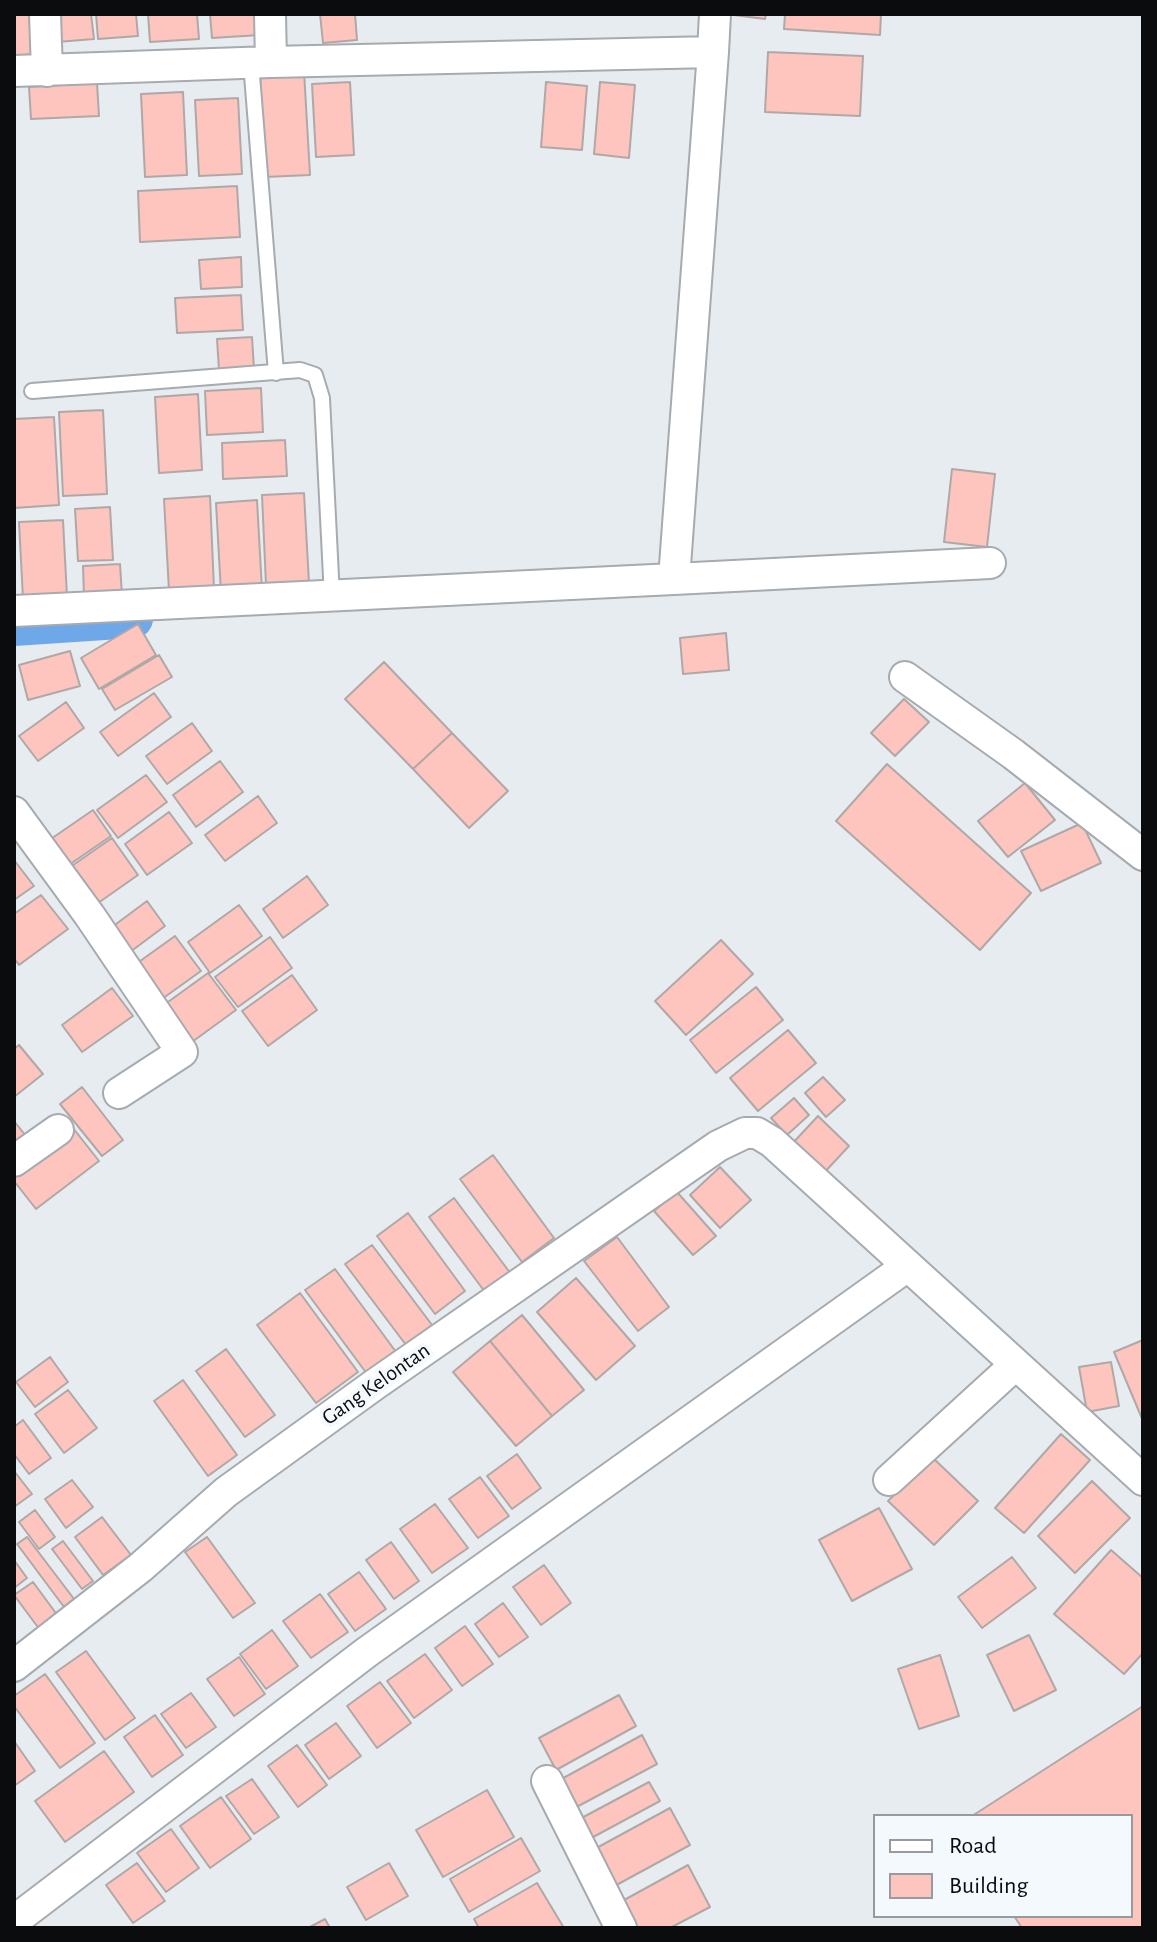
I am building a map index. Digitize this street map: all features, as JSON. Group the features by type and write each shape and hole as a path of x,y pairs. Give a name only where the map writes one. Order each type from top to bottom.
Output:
{"street":[{"path":"45,14 47,71"},
{"path":"261,62 270,14"},
{"path":"674,579 715,14"},
{"path":"14,71 713,52"},
{"path":"14,611 332,598 990,563"},
{"path":"905,677 1013,754 1143,855"},
{"path":"14,812 90,916 182,1052 119,1093"},
{"path":"14,1161 58,1130"},
{"name":"Gang Kelontan","path":"14,1666 141,1567 226,1492 718,1146 745,1133 757,1133 772,1142 906,1267"},
{"path":"14,1921 367,1652 906,1267 1143,1480"},
{"path":"889,1480 1015,1365"},
{"path":"547,1781 621,1928"}],"lane":[{"path":"261,62 276,373"},
{"path":"32,391 309,371 315,375 320,385 332,598"}],"building":[{"path":"14,14 29,14 32,54 14,56"},
{"path":"54,14 91,14 94,39 57,42"},
{"path":"96,14 136,14 138,36 98,39"},
{"path":"148,14 197,14 199,39 150,42"},
{"path":"210,14 259,14 260,35 212,38"},
{"path":"320,14 355,14 357,40 323,43"},
{"path":"726,14 766,14 765,19"},
{"path":"785,14 881,14 880,35 784,29"},
{"path":"768,52 863,56 860,116 765,112"},
{"path":"304,71 310,175 265,177 260,73"},
{"path":"350,82 354,155 316,157 312,84"},
{"path":"546,82 587,86 582,150 541,147"},
{"path":"600,82 635,85 629,158 594,154"},
{"path":"97,83 99,116 31,119 29,87"},
{"path":"183,92 187,175 145,177 141,94"},
{"path":"238,98 242,174 199,176 195,100"},
{"path":"237,186 240,237 140,242 138,191"},
{"path":"241,257 242,287 201,289 199,260"},
{"path":"241,295 243,330 177,333 175,298"},
{"path":"252,337 254,369 219,370 217,339"},
{"path":"261,388 263,432 207,435 205,391"},
{"path":"198,394 202,470 159,473 155,397"},
{"path":"103,410 107,494 63,496 59,412"},
{"path":"54,417 59,505 14,508 14,419"},
{"path":"285,440 287,476 223,479 222,443"},
{"path":"952,469 995,474 987,547 944,542"},
{"path":"304,493 309,583 266,585 262,495"},
{"path":"210,496 214,589 169,591 164,499"},
{"path":"257,500 262,590 221,593 216,503"},
{"path":"110,507 113,560 78,561 75,509"},
{"path":"63,520 67,597 23,599 19,522"},
{"path":"120,564 122,595 84,597 83,566"},
{"path":"138,624 156,655 99,689 81,658"},
{"path":"726,633 729,670 683,674 680,638"},
{"path":"70,651 80,686 28,700 19,665"},
{"path":"159,655 172,677 115,710 102,689"},
{"path":"384,662 452,733 413,769 345,699"},
{"path":"154,693 171,717 118,756 100,732"},
{"path":"904,699 929,722 895,756 871,733"},
{"path":"66,702 84,728 38,761 19,736"},
{"path":"192,723 212,751 167,784 146,756"},
{"path":"452,733 508,791 469,828 413,769"},
{"path":"220,761 243,792 196,827 173,795"},
{"path":"887,764 1031,893 980,950 836,821"},
{"path":"146,775 167,802 118,838 97,810"},
{"path":"1025,783 1055,820 1008,857 978,821"},
{"path":"258,796 277,823 225,861 205,835"},
{"path":"93,810 111,836 63,869 45,843"},
{"path":"169,812 192,843 147,875 125,844"},
{"path":"1082,823 1101,863 1041,891 1021,851"},
{"path":"112,838 138,875 91,908 66,870"},
{"path":"14,860 34,886 14,900"},
{"path":"307,876 328,905 283,938 263,909"},
{"path":"41,895 68,929 19,965 14,958 14,914"},
{"path":"147,901 165,926 126,955 108,930"},
{"path":"239,905 262,936 210,973 188,942"},
{"path":"175,936 201,971 155,1004 129,969"},
{"path":"270,937 292,968 238,1007 215,977"},
{"path":"721,940 753,974 686,1035 655,1001"},
{"path":"208,973 236,1010 185,1047 157,1010"},
{"path":"292,975 317,1010 268,1046 242,1011"},
{"path":"756,987 783,1020 716,1073 690,1040"},
{"path":"112,988 133,1016 82,1052 62,1025"},
{"path":"788,1030 816,1063 758,1111 730,1078"},
{"path":"19,1045 43,1074 14,1097 14,1049"},
{"path":"823,1077 845,1100 826,1117 805,1093"},
{"path":"82,1087 123,1140 102,1156 60,1104"},
{"path":"794,1098 809,1115 787,1135 771,1118"},
{"path":"818,1116 849,1146 822,1175 791,1145"},
{"path":"14,1121 30,1141 14,1154"},
{"path":"73,1128 99,1161 36,1209 14,1181 14,1174"},
{"path":"493,1155 554,1238 522,1262 460,1179"},
{"path":"720,1167 751,1200 720,1228 690,1195"},
{"path":"677,1192 716,1236 693,1255 654,1211"},
{"path":"454,1198 511,1274 485,1292 429,1217"},
{"path":"408,1213 465,1291 435,1314 377,1236"},
{"path":"617,1237 669,1307 638,1331 584,1261"},
{"path":"372,1245 432,1325 406,1345 345,1264"},
{"path":"335,1269 399,1356 370,1378 305,1290"},
{"path":"576,1278 635,1346 596,1380 537,1312"},
{"path":"300,1293 358,1372 316,1403 257,1325"},
{"path":"522,1315 584,1390 552,1416 490,1341"},
{"path":"1143,1340 1143,1421 1114,1352"},
{"path":"490,1341 552,1416 516,1446 453,1372"},
{"path":"226,1349 275,1415 245,1437 196,1371"},
{"path":"50,1357 68,1382 35,1407 16,1382"},
{"path":"1111,1362 1119,1406 1087,1412 1079,1367"},
{"path":"183,1380 237,1455 208,1476 154,1401"},
{"path":"68,1390 97,1428 64,1453 35,1414"},
{"path":"23,1420 51,1458 29,1474 14,1454 14,1427"},
{"path":"1061,1434 1090,1460 1024,1533 995,1508"},
{"path":"517,1454 541,1488 512,1509 487,1476"},
{"path":"932,1457 978,1501 934,1545 888,1501"},
{"path":"14,1471 32,1494 14,1507"},
{"path":"480,1477 509,1516 478,1538 449,1499"},
{"path":"72,1480 93,1507 66,1528 45,1499"},
{"path":"1092,1481 1130,1518 1075,1573 1038,1536"},
{"path":"435,1504 468,1548 432,1573 400,1529"},
{"path":"879,1508 912,1569 852,1601 819,1540"},
{"path":"35,1510 55,1537 39,1549 19,1522"},
{"path":"102,1517 131,1555 103,1575 75,1537"},
{"path":"27,1537 74,1599 64,1607 17,1544"},
{"path":"207,1537 255,1603 233,1618 185,1552"},
{"path":"63,1541 93,1581 82,1589 52,1549"},
{"path":"391,1542 419,1581 394,1599 366,1560"},
{"path":"1111,1550 1143,1578 1143,1653 1124,1674 1054,1614"},
{"path":"1012,1557 1036,1588 982,1628 958,1597"},
{"path":"14,1560 27,1578 14,1588"},
{"path":"544,1565 571,1603 541,1625 513,1587"},
{"path":"359,1572 386,1609 355,1631 328,1594"},
{"path":"33,1582 58,1616 40,1630 14,1595"},
{"path":"320,1594 348,1632 311,1658 283,1621"},
{"path":"503,1603 528,1637 499,1657 475,1624"},
{"path":"465,1626 493,1664 462,1686 435,1648"},
{"path":"272,1630 298,1666 266,1689 240,1654"},
{"path":"1029,1635 1056,1690 1014,1711 987,1655"},
{"path":"86,1651 135,1718 105,1740 56,1672"},
{"path":"425,1654 452,1690 414,1718 387,1681"},
{"path":"940,1655 959,1716 919,1729 898,1669"},
{"path":"239,1657 265,1694 234,1716 207,1679"},
{"path":"45,1674 95,1743 60,1768 14,1706 14,1696"},
{"path":"380,1682 411,1723 377,1748 347,1706"},
{"path":"191,1693 216,1727 186,1748 161,1714"},
{"path":"619,1695 636,1726 556,1770 539,1738"},
{"path":"1143,1706 1143,1928 1022,1928 1015,1918 1133,1918 1133,1814 975,1814"},
{"path":"155,1715 183,1755 152,1777 124,1737"},
{"path":"336,1723 361,1756 329,1779 305,1745"},
{"path":"642,1735 657,1764 571,1810 556,1782"},
{"path":"14,1741 35,1771 14,1786"},
{"path":"297,1745 327,1785 298,1807 268,1766"},
{"path":"104,1751 134,1792 65,1842 35,1801"},
{"path":"252,1779 279,1817 254,1834 226,1796"},
{"path":"649,1782 660,1801 584,1842 574,1822"},
{"path":"487,1790 514,1837 443,1877 416,1830"},
{"path":"221,1797 251,1839 210,1868 180,1826"},
{"path":"670,1808 690,1845 611,1888 591,1851"},
{"path":"171,1829 199,1868 166,1892 137,1853"},
{"path":"521,1838 540,1871 469,1912 450,1879"},
{"path":"137,1863 165,1901 133,1923 106,1885"},
{"path":"389,1863 408,1896 366,1920 347,1887"},
{"path":"688,1865 710,1907 670,1928 627,1928 615,1905"},
{"path":"537,1883 564,1928 479,1928 474,1919"},
{"path":"325,1919 330,1928 308,1928"}],"waterway":[{"path":"14,627 134,619"}]}
